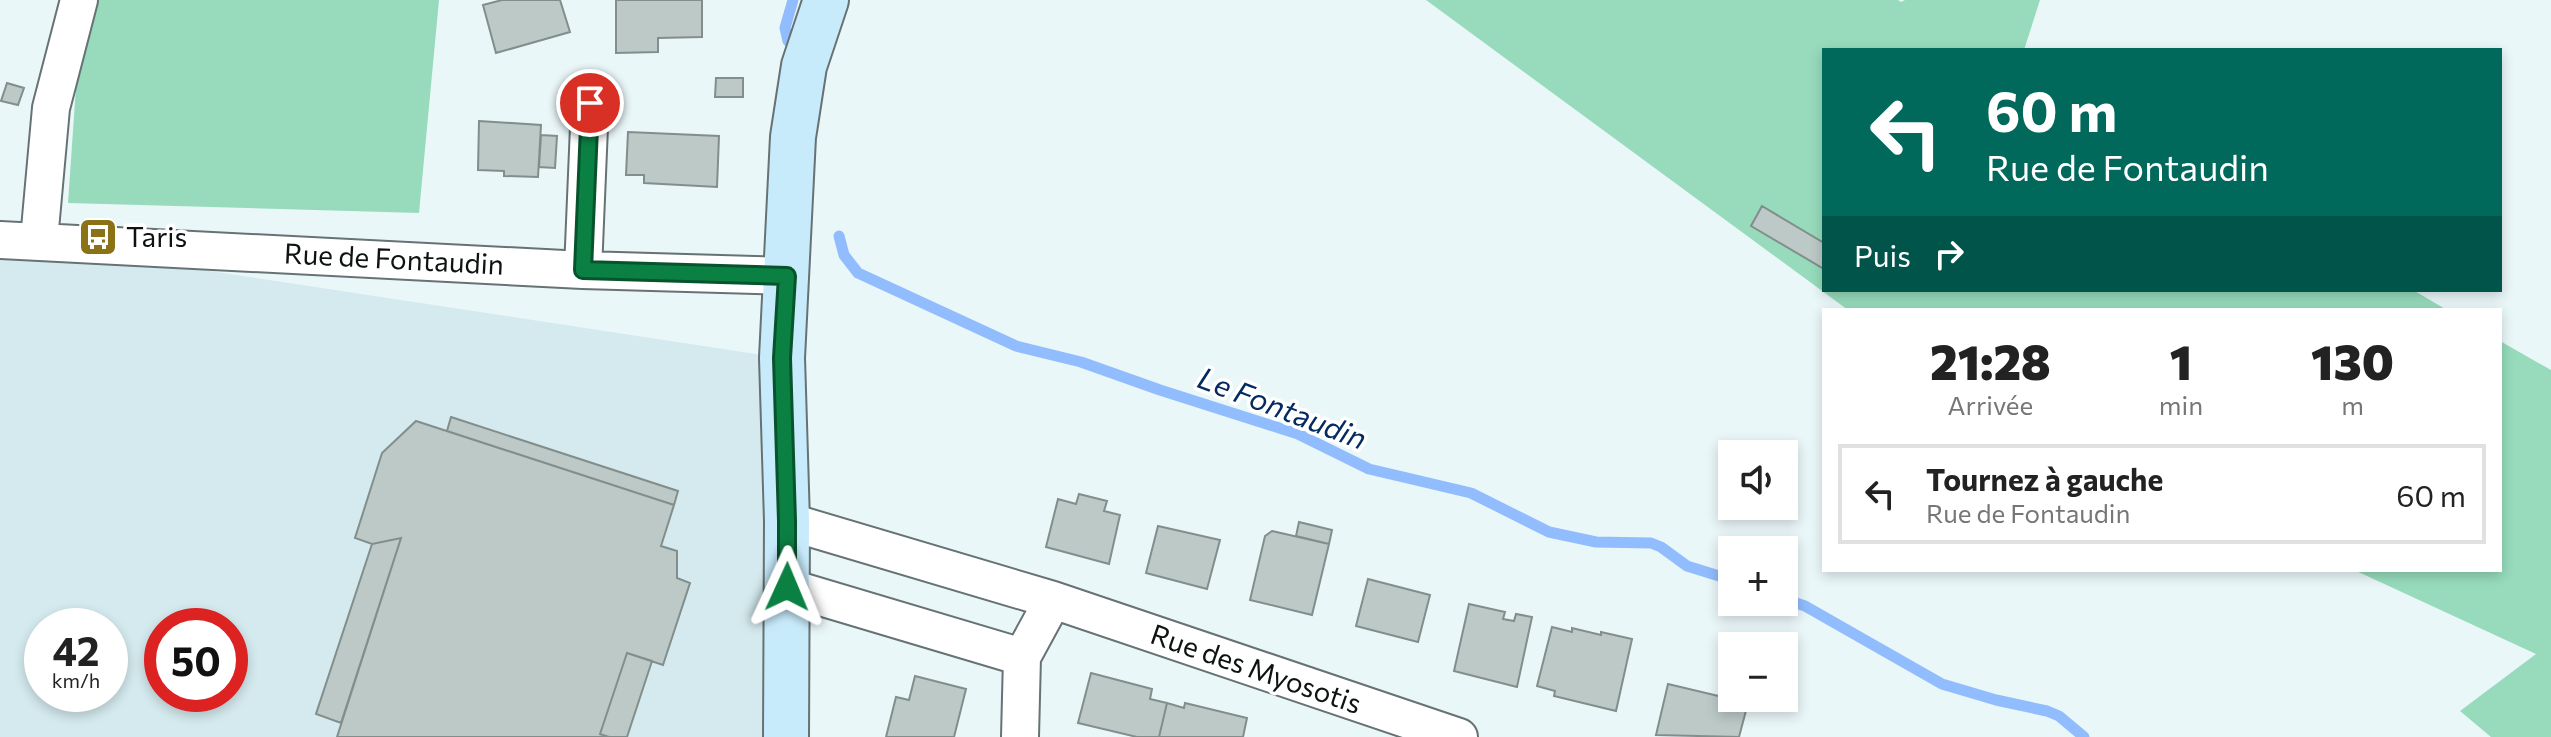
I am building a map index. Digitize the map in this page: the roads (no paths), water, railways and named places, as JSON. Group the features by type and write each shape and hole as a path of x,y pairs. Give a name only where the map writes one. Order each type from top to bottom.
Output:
{"main road":[{"path":"786,737 787,521 782,358 793,137 804,66 826,0"}],"street":[{"path":"39,240 51,108 79,0"},
{"path":"583,270 590,103"},
{"name":"Rue de Fontaudin","path":"0,240 583,270 787,276"},
{"name":"Rue des Myosotis","path":"787,521 1053,600 1459,737"},
{"path":"787,587 1022,657"},
{"path":"1020,737 1022,657 1053,600"}],"waterway":[{"name":"Le Fontaudin","path":"788,41 785,28 793,0"},
{"name":"Le Fontaudin","path":"839,236 844,255 858,273 1016,346 1081,362 1298,434 1369,469 1471,493 1549,532 1596,542 1651,543 1687,566 1718,576"},
{"name":"Le Fontaudin","path":"1798,604 1942,684 2047,711 2059,716 2084,737"}],"place":[{"name":"Taris","path":"98,237"}]}
